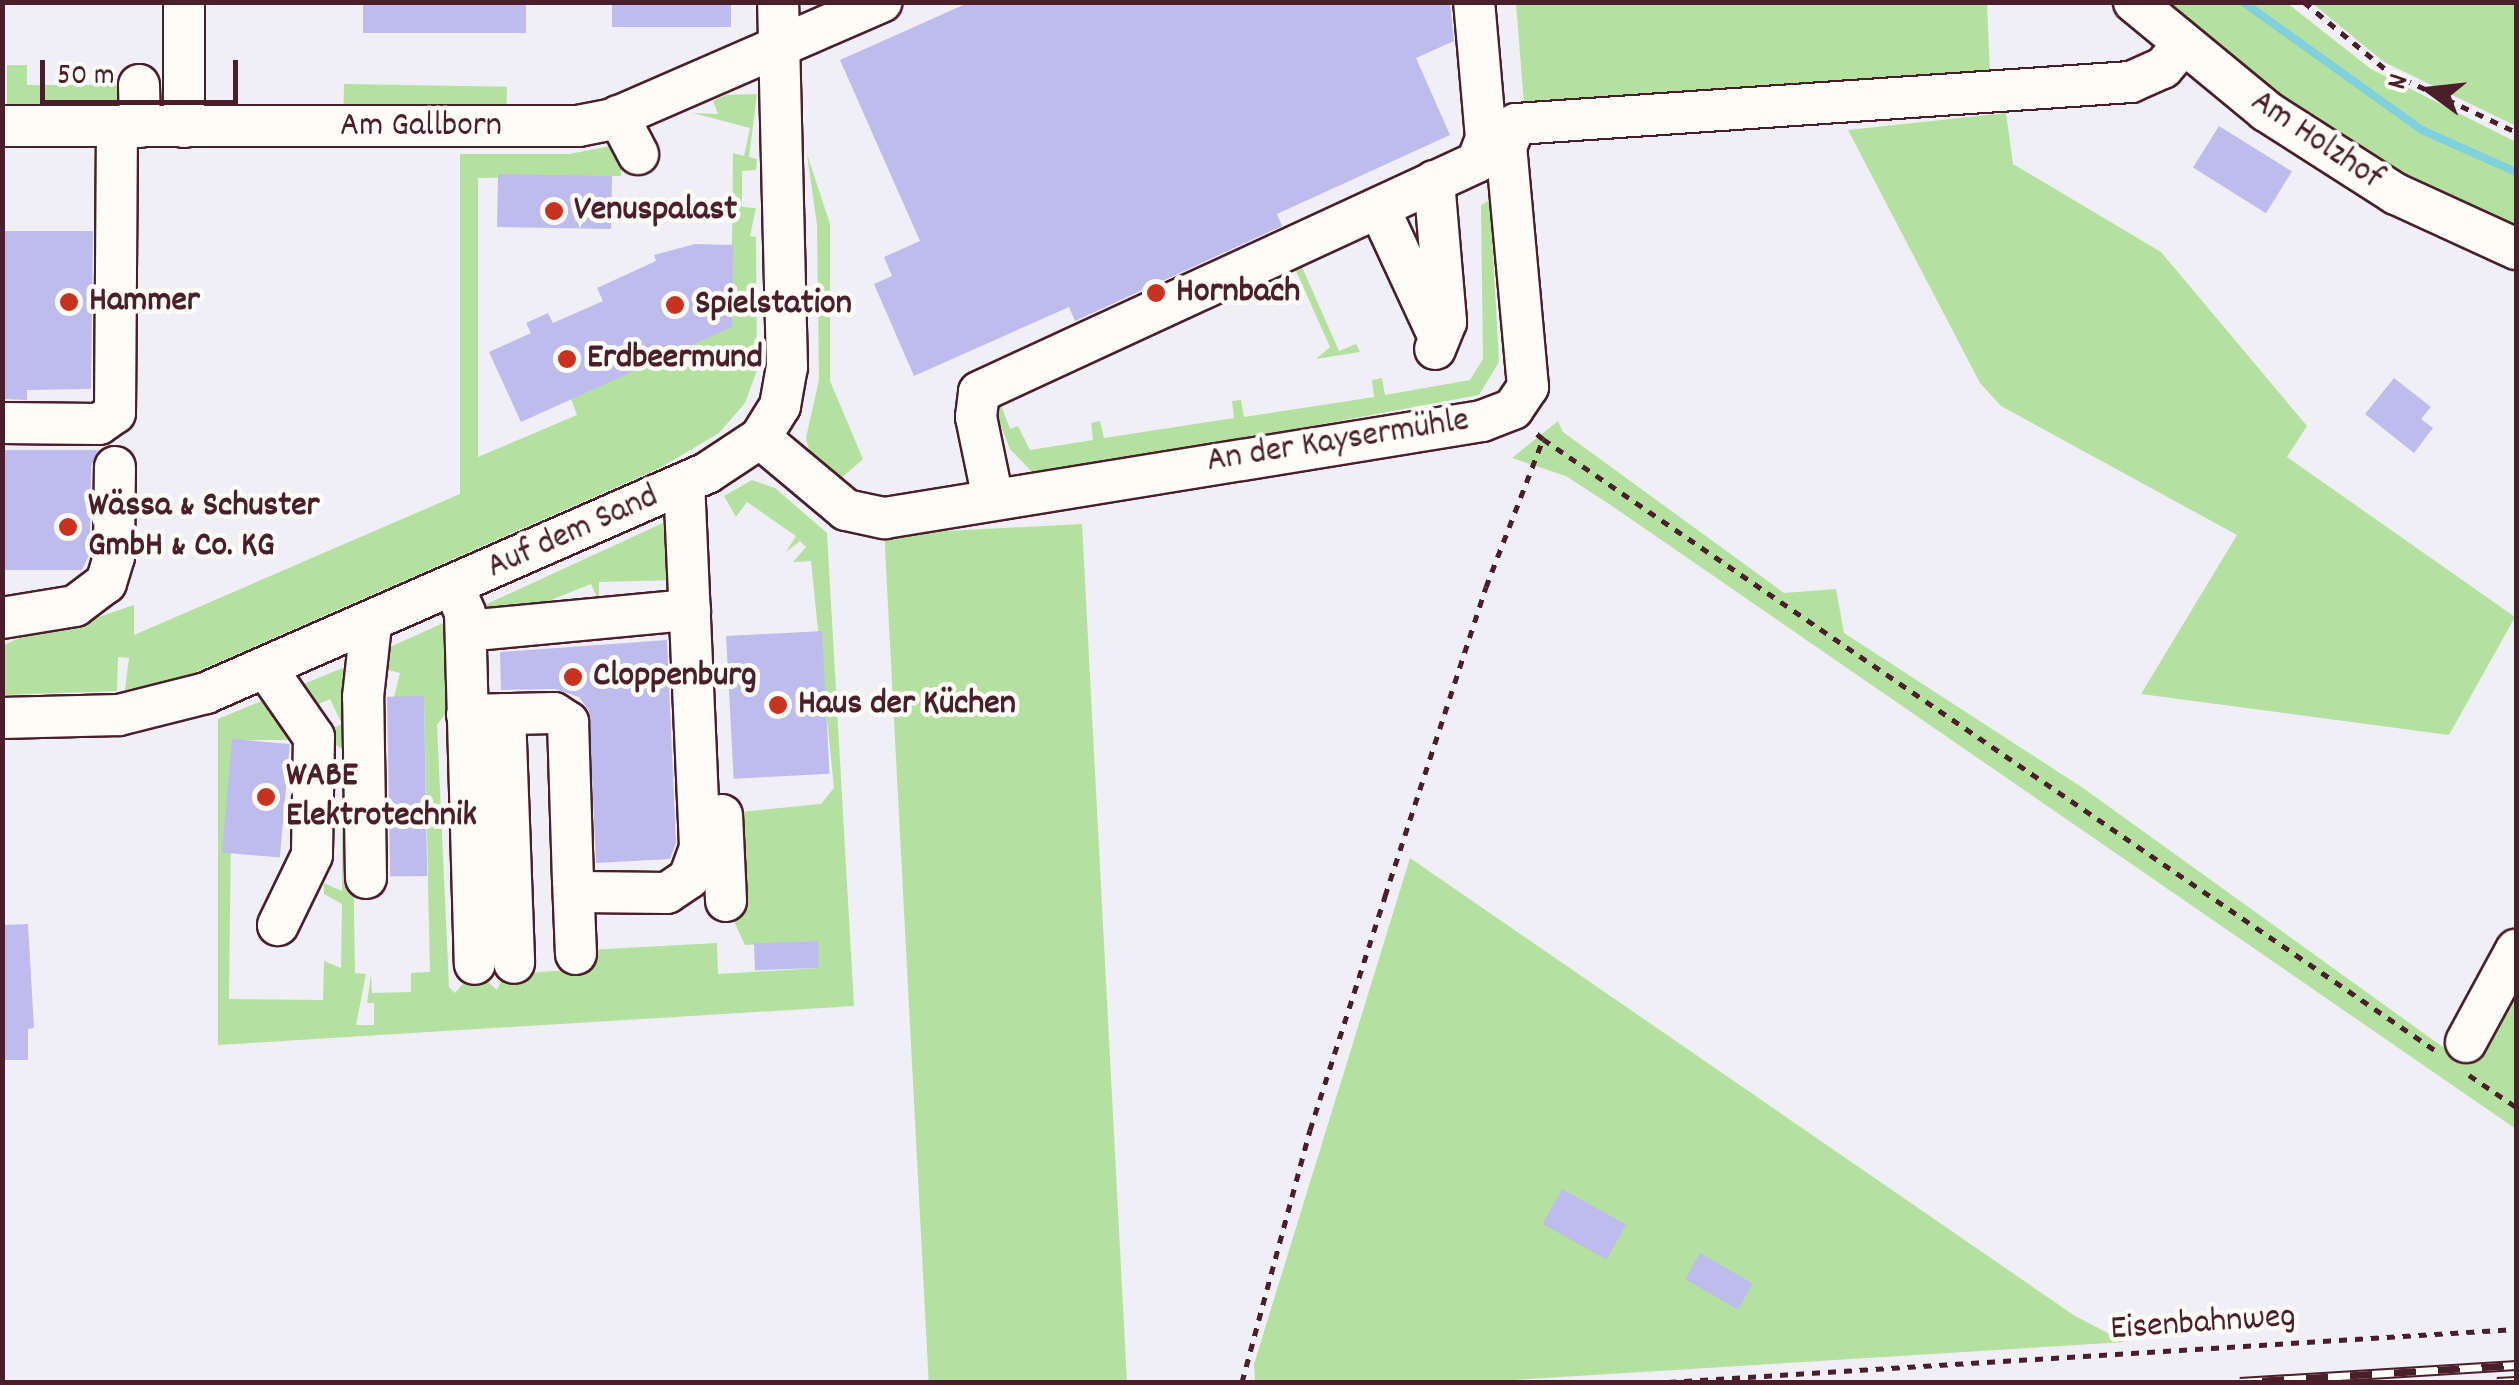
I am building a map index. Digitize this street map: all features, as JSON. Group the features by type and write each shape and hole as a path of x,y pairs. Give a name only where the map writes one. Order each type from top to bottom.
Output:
{"street":[{"path":"778,2 779,48"},
{"name":"Am Gallborn","path":"2,126 561,127 618,116 882,2"},
{"path":"993,499 976,417 980,392 1477,162 1485,147 1474,2"},
{"name":"Am Holzhof","path":"2134,2 2182,46 2266,111 2396,194 2516,249"},
{"path":"184,4 184,126"},
{"name":"An der Kaysermühle","path":"760,438 857,514 900,517 1422,433 1513,409 1528,388 1506,146 1516,124 2131,82 2163,68 2182,46"},
{"name":"Auf dem Sand","path":"3,728 145,710 266,668 700,486 760,438 780,406 787,367 779,48"},
{"path":"2,423 99,424 115,413 128,127 139,85"},
{"path":"618,116 638,154"},
{"path":"1379,208 1438,346 1446,322 1434,181"},
{"path":"2,618 75,606 106,582 114,557 115,467"},
{"path":"573,880 587,894 668,892 697,864 702,618 700,486"},
{"path":"454,587 486,714 495,963"},
{"path":"466,631 702,618"},
{"path":"702,618 726,901"},
{"path":"366,878 363,697 372,624"},
{"path":"266,668 314,737 312,855 278,926"},
{"path":"486,714 560,713 568,722 576,954"},
{"path":"2457,1056 2516,950"}],"path":[{"path":"2304,2 2389,72 2516,132"},
{"path":"1513,409 1543,439 2457,1056 2516,1107"},
{"path":"1242,1382 1344,1022 1486,587 1543,439"},
{"name":"Eisenbahnweg","path":"1668,1382 2516,1330"}],"green space":[{"path":"1516,3 1987,3 1990,73 1524,104"},
{"path":"2159,3 2287,3 2371,69 2516,142 2516,232 2406,185 2276,100"},
{"path":"2312,3 2516,3 2516,126 2384,62"},
{"path":"7,65 27,65 27,85 127,85 118,100 102,107 7,108"},
{"path":"344,84 507,87 507,111 344,108"},
{"path":"757,94 749,157 757,159 756,170 742,171 742,207 756,208 750,236 756,237 757,370 745,403 719,433 660,468 187,676 125,690 129,658 118,657 117,691 3,695 4,645 49,625 75,625 134,605 134,635 460,494 460,154 569,154 611,146 621,156 621,176 478,178 478,457 577,415 571,399 731,327 733,153 744,156 750,128 693,113 718,114 713,101 726,95"},
{"path":"2006,113 2013,164 2161,252 2307,426 2287,457 2515,617 2449,735 2141,694 2237,535 2001,406 1980,383 1848,130"},
{"path":"807,154 830,224 830,381 863,459 838,481 811,457 806,438 819,380 817,225"},
{"path":"1490,200 1499,362 1479,395 1065,472 1032,472 1010,449 994,408 998,397 1010,429 1018,426 1030,450 1093,440 1091,423 1100,421 1104,438 1234,418 1232,401 1241,400 1244,417 1374,397 1372,380 1382,378 1385,395 1470,380 1483,359 1481,205"},
{"path":"1316,253 1319,259 1302,267 1339,351 1356,344 1360,352 1316,359 1330,347 1296,271 1280,278 1277,271"},
{"path":"1558,421 1563,432 1784,593 1836,589 1844,633 2083,788 2465,1063 2516,971 2516,1129 1612,506 1566,476 1512,458"},
{"path":"752,480 775,488 827,533 854,1006 218,1045 218,719 269,698 302,740 232,740 229,999 323,1000 324,961 341,968 342,904 324,894 324,883 342,891 342,826 324,817 325,806 342,814 343,749 325,739 325,732 342,724 330,699 314,706 301,685 350,665 355,973 366,974 356,1025 374,1025 374,1003 367,1003 371,974 372,993 411,992 411,973 430,972 424,697 394,697 400,673 381,668 388,648 452,619 456,700 437,725 449,987 455,993 468,978 482,977 497,990 504,974 590,969 589,950 717,943 718,974 819,968 817,941 745,945 732,917 740,812 821,804 834,788 811,561 793,562 806,547 800,541 786,552 796,536 747,502 736,517 724,496"},
{"path":"674,518 677,580 599,582 599,602 591,584 546,602 552,619 478,622 478,608"},
{"path":"1082,524 1127,1382 929,1382 884,534"},
{"path":"1410,858 2075,1316 2125,1342 1481,1382 1255,1382 1254,1364"}],"building":[{"path":"363,2 526,2 526,33 363,33"},
{"path":"612,2 731,2 731,27 612,27"},
{"path":"970,2 1450,2 1454,41 1416,58 1450,135 1277,214 1282,226 1075,321 1069,307 914,376 874,284 892,276 884,257 920,241 840,60"},
{"path":"2219,126 2292,172 2266,213 2193,168"},
{"name":"Venuspalast","path":"498,174 612,176 611,229 497,227"},
{"path":"2,231 93,231 91,389 27,390 27,400 4,399"},
{"path":"695,244 733,245 732,327 521,422 489,352 531,333 526,323 548,313 553,323 603,301 597,288 656,261 654,255"},
{"path":"2394,378 2431,407 2421,419 2433,428 2414,453 2365,414"},
{"path":"2,450 98,450 91,467 90,553 82,570 2,570"},
{"name":"Haus der Küchen","path":"822,631 829,774 734,779 726,636"},
{"path":"667,640 676,843 670,859 596,863 589,711 579,697 555,689 501,690 500,652"},
{"path":"424,696 427,876 390,877 387,697"},
{"name":"WABE Elektrotechnik","path":"232,739 290,744 280,858 222,853"},
{"path":"28,924 34,1028 28,1029 28,1060 2,1060 2,925"},
{"path":"818,941 819,968 755,970 754,943"},
{"path":"1562,1189 1626,1224 1606,1259 1543,1224"},
{"path":"1700,1253 1753,1284 1738,1309 1685,1279"}],"waterway":[{"path":"2243,2 2422,130 2516,172"}],"railway":[{"path":"2240,1382 2516,1365"},
{"path":"2497,1382 2516,1381"}],"place":[{"name":"Venuspalast","path":"554,211"},
{"name":"Hornbach","path":"1156,293"},
{"name":"Hammer","path":"69,302"},
{"name":"Spielstation","path":"675,305"},
{"name":"Erdbeermund","path":"567,359"},
{"name":"Wässa & Schuster GmbH & Co. KG","path":"68,527"},
{"name":"Cloppenburg","path":"573,677"},
{"name":"Haus der Küchen","path":"778,705"},
{"name":"WABE Elektrotechnik","path":"266,797"}]}
